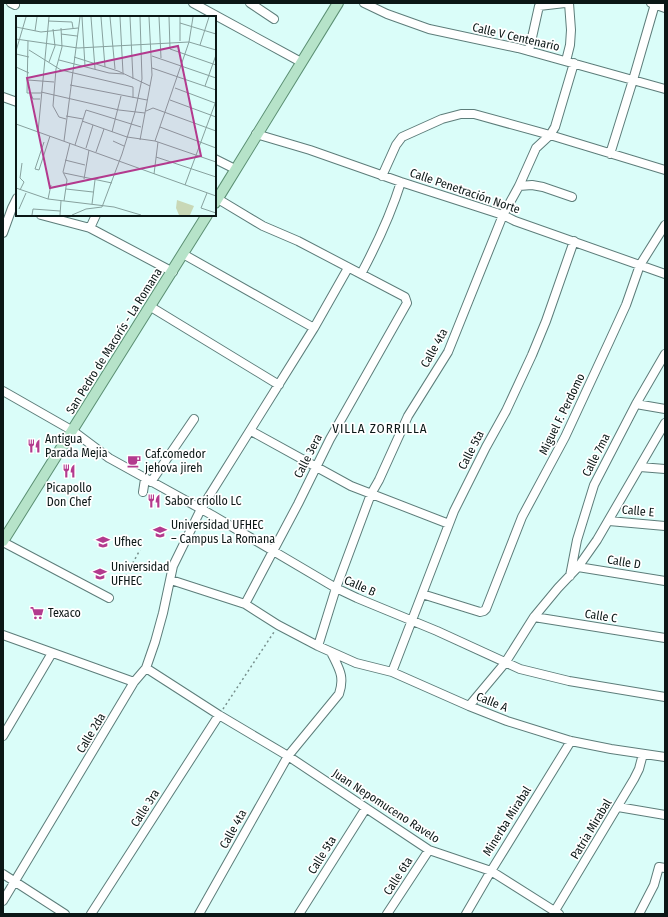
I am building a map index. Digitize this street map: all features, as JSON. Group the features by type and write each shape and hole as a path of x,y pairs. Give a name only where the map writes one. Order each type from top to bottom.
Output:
{"main road":[{"path":"216,201 234,169 338,3"},
{"name":"San Pedro de Macorís - La Romana","path":"3,542 173,272 206,216"}],"street":[{"path":"193,3 301,62"},
{"path":"250,3 274,19"},
{"name":"Calle V Centenario","path":"364,3 387,14 429,29 529,51 665,88"},
{"path":"529,51 539,6 566,3"},
{"name":"Calle 4ta","path":"318,646 336,588 371,494 379,480 408,416 448,352 503,215 519,186 536,148 550,135 555,127 570,62 571,30 569,3"},
{"path":"610,154 634,80 653,4 665,8"},
{"path":"3,97 16,102"},
{"path":"382,176 396,145 402,137 442,119 461,114 474,114 550,135 665,170"},
{"name":"Calle Penetración Norte","path":"256,134 310,150 382,176 503,215 515,221 665,274"},
{"path":"216,160 234,169"},
{"path":"216,201 361,274 395,202 401,182"},
{"path":"519,186 532,185 542,187 572,197"},
{"path":"3,233 14,208"},
{"path":"45,216 90,228 173,272"},
{"path":"90,228 96,216"},
{"name":"Miguel F. Perdomo","path":"422,594 480,612 484,612 486,609 522,517 549,469 610,340 626,305 640,265 665,225"},
{"name":"Calle 5ta","path":"392,672 454,510 519,385 546,321 574,241"},
{"path":"183,254 314,328"},
{"name":"Calle 2da","path":"3,901 134,682 146,668 157,634 171,580 173,566 201,509 314,328 348,268"},
{"name":"Calle 3era","path":"245,604 330,439 406,306 407,300 405,297 361,274"},
{"path":"151,307 279,385"},
{"name":"Calle 7ma","path":"569,576 577,540 594,485 636,404 665,354"},
{"name":"Calle B","path":"3,391 73,431 109,458 273,550 336,588 357,598 520,669 569,681 665,697"},
{"path":"636,404 665,409"},
{"path":"143,492 148,480 194,419"},
{"path":"469,706 505,662 534,617 578,567 597,540 665,423"},
{"path":"251,431 351,486 449,524"},
{"path":"640,467 665,469"},
{"name":"Calle E","path":"609,521 665,526"},
{"path":"3,542 109,598"},
{"name":"Calle D","path":"578,567 665,581"},
{"name":"Calle A","path":"171,580 245,604 278,626 331,652 356,662 392,672 469,706 532,730 571,741 665,757"},
{"name":"Calle C","path":"534,617 665,638"},
{"path":"3,635 134,682"},
{"name":"Calle 4ta","path":"199,914 288,756 339,694 342,685 342,675 331,652"},
{"path":"3,736 52,653"},
{"name":"Juan Nepomuceno Ravelo","path":"146,668 219,715 288,756 428,850 491,871 556,913"},
{"name":"Calle 3ra","path":"91,914 219,715"},
{"name":"Minerba Mirabal","path":"466,914 571,741"},
{"name":"Patria Mirabal","path":"556,913 639,769 643,754"},
{"path":"618,807 665,815"},
{"name":"Calle 5ta","path":"299,914 366,808"},
{"name":"Calle 6ta","path":"387,914 428,850"},
{"path":"638,914 662,867"},
{"path":"3,874 65,914"}],"path":[{"path":"112,582 120,586 140,550"},
{"path":"219,715 278,626"}],"place":[{"name":"Antigua Parada Mejia","path":"34,446"},
{"name":"Caf.comedor jehova jireh","path":"134,461"},
{"name":"Picapollo Don Chef","path":"69,471"},
{"name":"Sabor criollo LC","path":"154,501"},
{"name":"Universidad UFHEC – Campus La Romana","path":"160,532"},
{"name":"Ufhec","path":"103,542"},
{"name":"Universidad UFHEC","path":"100,574"},
{"name":"Texaco","path":"37,613"}],"district":[{"name":"VILLA ZORRILLA","path":"380,428"}]}
